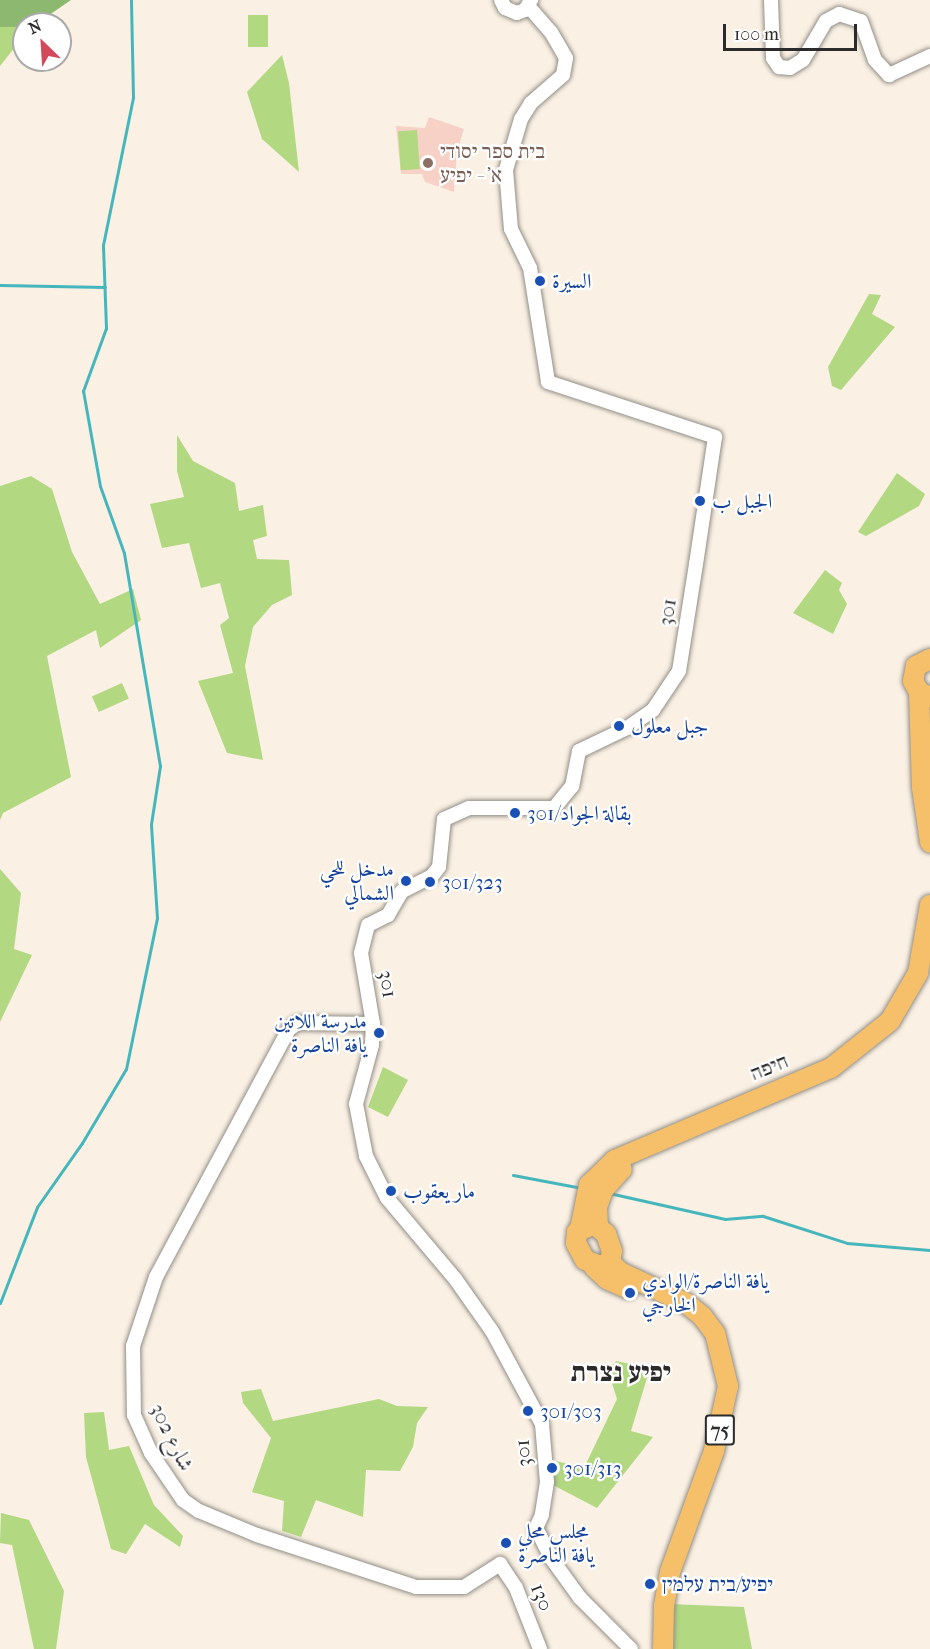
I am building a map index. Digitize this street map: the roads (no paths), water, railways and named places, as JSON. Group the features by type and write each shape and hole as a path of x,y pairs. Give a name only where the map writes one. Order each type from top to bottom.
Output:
{"highway":[{"path":"930,640 925,661 913,681 924,694 922,787 930,842"},
{"name":"חיפה","path":"589,1228 589,1185 615,1160 831,1068 890,1021 918,973 930,905"},
{"name":"חיפה","path":"589,1228 603,1190 621,1169 836,1078 867,1059 912,1008 930,969"},
{"path":"589,1228 611,1245 602,1264"},
{"name":"75","path":"589,1228 575,1238 577,1247 602,1264 686,1303 702,1316 715,1333 728,1386 714,1451 670,1572 664,1605 663,1649"},
{"name":"75","path":"602,1264 607,1279 683,1314 705,1337 713,1365 714,1406 704,1448 658,1572 654,1649"}],"street":[{"path":"501,0 513,12 530,3"},
{"path":"771,0 773,58 779,67 790,68 803,60 825,21 839,14 861,21 875,60 889,75 930,56"},
{"name":"301","path":"530,3 562,47 566,66 521,119 506,170 511,229 530,268 548,382 715,437 681,660 673,684 641,720 579,751 572,786 554,808 469,808 444,819 439,867 432,876 402,891 394,909 368,925 363,936 361,953 373,1024 372,1045 356,1104 366,1156 387,1198 456,1280 526,1389 545,1441 546,1497 536,1528 562,1576 631,1649"},
{"name":"شارع 302","path":"373,1024 298,1023 289,1029 156,1277 133,1346 134,1415 151,1453 183,1500 198,1511 257,1535 426,1588 464,1587 500,1564"},
{"name":"130","path":"500,1564 516,1588 540,1649"}],"waterway":[{"path":"0,1303 37,1207 82,1143 126,1069 157,918 151,824 160,766 124,553 100,486 83,391 106,328 103,245 133,97 131,0"},
{"path":"0,285 105,287"},
{"path":"513,1175 582,1188"},
{"path":"609,1193 725,1219 763,1216 847,1243 930,1250"}],"place":[{"name":"בית ספר יסודי א' - יפיע","path":"428,163"},
{"name":"السيرة","path":"540,281"},
{"name":"الجبل ب","path":"700,501"},
{"name":"جبل معلول","path":"619,726"},
{"name":"بقالة الجواد/301","path":"515,813"},
{"name":"مدخل للحي الشمالي","path":"406,881"},
{"name":"301/323","path":"430,882"},
{"name":"مدرسة اللاتين يافة الناصرة","path":"379,1033"},
{"name":"مار يعقوب","path":"391,1191"},
{"name":"يافة الناصرة/الوادي الخارجي","path":"630,1293"},
{"name":"301/303","path":"528,1411"},
{"name":"301/313","path":"552,1468"},
{"name":"مجلس محلي يافة الناصرة","path":"506,1543"},
{"name":"יפיע/בית עלמין","path":"650,1584"}],"district":[{"name":"יפיע נצרת","path":"621,1373"}]}
